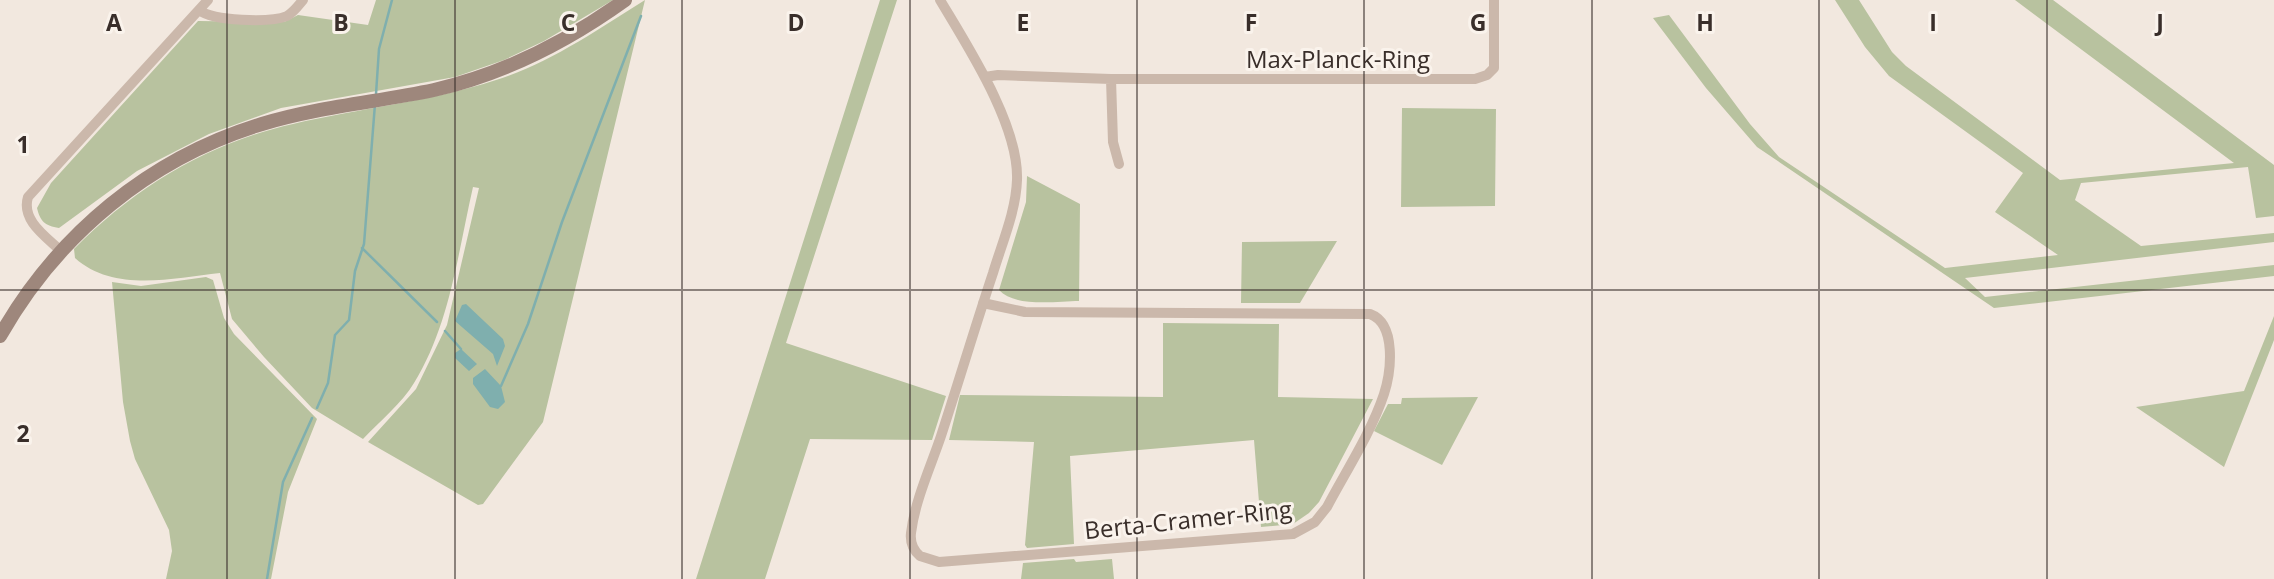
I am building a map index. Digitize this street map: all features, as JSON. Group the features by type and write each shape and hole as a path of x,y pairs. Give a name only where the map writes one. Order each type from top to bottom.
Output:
{"main road":[{"path":"0,335 25,294 60,250 122,194 194,150 264,123 463,82 512,65 570,36 625,0"}],"street":[{"path":"60,250 30,219 26,212 28,197 208,0"},
{"path":"199,10 215,18 275,19 294,12 303,0"},
{"path":"940,0 985,77"},
{"name":"Max-Planck-Ring","path":"985,77 1483,77 1494,68 1494,0"},
{"name":"Berta-Cramer-Ring","path":"983,303 1026,312 1370,314 1380,320 1388,335 1386,388 1327,507 1315,522 1293,534 928,561 913,547 913,523 1012,209 1017,181 1013,146 985,77"},
{"path":"1111,79 1113,142 1119,164"}],"green space":[{"path":"376,0 613,0 544,41 504,60 455,77 281,108 209,134 137,171 59,228 42,220 37,208 51,183 198,21 284,22 298,15 368,25"},
{"path":"645,0 543,422 483,504 478,505 368,442 416,389 447,325 479,188 473,187 445,313 426,361 403,398 363,439 312,408 264,357 232,319 220,273 164,280 126,279 90,269 75,258 74,249 122,206 174,170 202,156 262,132 318,118 471,88 516,73 554,55"},
{"path":"880,0 897,0 786,343 946,396 932,440 810,439 765,579 696,579"},
{"path":"1835,0 1859,0 1892,52 1906,66 2060,180 2234,163 2015,0 2053,0 2274,165 2274,216 2256,218 2248,167 2081,183 2075,200 2141,246 2274,233 2274,242 1965,278 1985,297 2274,265 2274,276 1994,308 1757,147 1706,88 1653,18 1669,15 1750,124 1779,157 1945,268 2058,255 1995,212 2023,173 1889,76 1865,47"},
{"path":"1402,108 1496,109 1495,206 1401,207"},
{"path":"1027,176 1080,204 1079,301 1026,301 1006,296 999,290 1026,202"},
{"path":"1337,241 1300,303 1241,303 1242,242"},
{"path":"206,277 213,280 224,318 234,334 317,419 288,492 271,579 166,579 172,551 169,530 135,459 130,441 123,402 112,282 141,286"},
{"path":"2274,316 2274,340 2224,467 2136,407 2244,391"},
{"path":"1163,323 1279,324 1278,397 1373,399 1319,502 1293,524 1261,527 1254,440 1070,456 1074,544 1027,548 1025,545 1034,442 949,440 960,395 1163,397"},
{"path":"1478,397 1442,465 1374,431 1388,404 1401,404 1402,398"},
{"path":"1074,559 1076,562 1112,559 1114,579 1021,579 1023,563"}],"water":[{"path":"466,304 503,339 505,346 497,366 493,354 455,321 462,305"},
{"path":"461,349 477,364 469,371 455,358 455,353"},
{"path":"485,369 501,386 505,402 498,409 490,407 473,384 473,378"}],"waterway":[{"path":"376,94 379,49 392,0"},
{"path":"501,386 528,324 562,222 641,16"},
{"path":"317,408 328,383 335,335 349,320 355,271 364,244 375,104"},
{"path":"362,248 437,322"},
{"path":"445,331 461,349"},
{"path":"267,579 283,482 312,418"}]}
